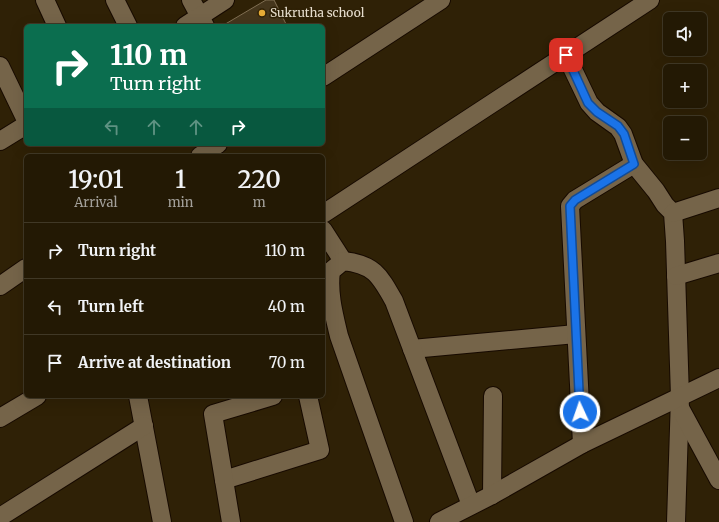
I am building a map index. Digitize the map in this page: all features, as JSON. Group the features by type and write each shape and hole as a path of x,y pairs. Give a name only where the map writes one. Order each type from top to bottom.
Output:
{"street":[{"path":"45,0 57,24"},
{"path":"114,0 127,24"},
{"path":"191,0 197,23 225,0"},
{"path":"325,76 441,0"},
{"path":"325,213 650,0"},
{"path":"566,55 588,103 597,112 618,126 624,134 634,164 656,191 665,205 673,213 680,402 676,522"},
{"path":"0,66 24,116"},
{"path":"0,141 24,126"},
{"path":"203,154 215,146"},
{"path":"582,444 570,206 575,200 634,164"},
{"path":"673,213 719,198"},
{"path":"325,233 343,261"},
{"path":"404,522 335,321 330,292 331,271 343,261 357,262 371,269 380,277 394,302 471,506"},
{"path":"676,276 719,263"},
{"path":"0,286 24,269"},
{"path":"412,349 576,334"},
{"path":"439,522 492,495 582,444 680,402 719,378"},
{"path":"492,495 493,396"},
{"path":"0,418 34,398"},
{"path":"138,398 162,522"},
{"path":"231,522 213,414 266,398"},
{"path":"224,480 320,450 308,398"},
{"path":"680,402 719,480"},
{"path":"0,517 144,426"}],"building":[{"name":"Sukrutha school","path":"266,0 274,0 286,24 225,24"}],"place":[{"name":"Sukrutha school","path":"262,13"}],"route":[{"path":"566,55 588,103 597,112 618,126 624,134 634,164 575,200 570,206 569,214 572,242 580,412"}]}
